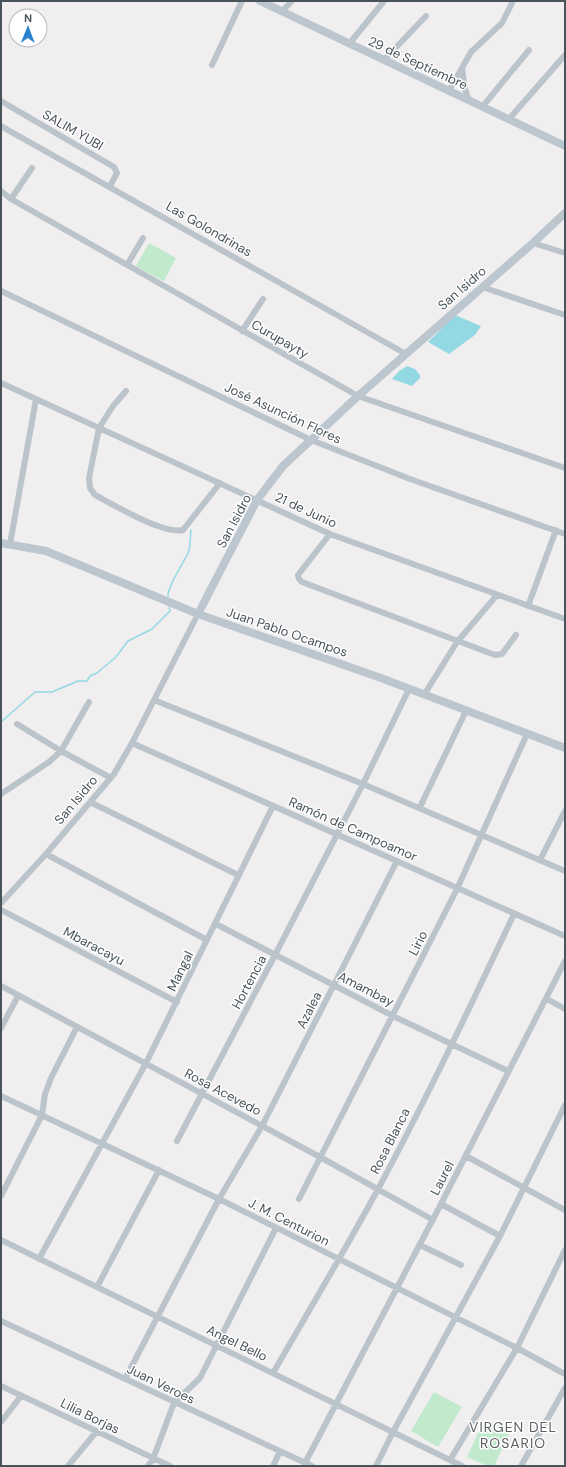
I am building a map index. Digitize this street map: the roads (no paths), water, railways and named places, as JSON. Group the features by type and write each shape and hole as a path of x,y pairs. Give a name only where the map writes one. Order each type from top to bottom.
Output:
{"street":[{"path":"212,65 242,1"},
{"name":"29 de Septiembre","path":"260,1 565,146"},
{"path":"281,12 292,1"},
{"path":"349,44 384,1"},
{"path":"449,91 471,52 502,23 513,1"},
{"path":"384,60 426,16"},
{"path":"483,106 529,50"},
{"path":"509,119 565,55"},
{"path":"462,68 465,89 469,101"},
{"name":"SALIM YUBI","path":"1,101 114,166 117,173 110,186"},
{"name":"Las Golondrinas","path":"1,126 406,354"},
{"path":"11,199 32,168"},
{"name":"Curupayty","path":"1,191 11,199 358,396 565,468"},
{"name":"San Isidro","path":"1,903 46,854 111,778 132,743 257,500 283,466 358,396 533,243 565,212"},
{"path":"127,265 143,238"},
{"path":"533,243 565,253"},
{"path":"482,287 565,315"},
{"name":"José Asunción Flores","path":"1,291 311,440 410,479 565,534"},
{"path":"242,331 262,299"},
{"name":"21 de Junio","path":"1,383 330,534 565,619"},
{"path":"126,391 113,406 99,428 89,478 90,488 95,495 165,529 173,531 184,530 220,483"},
{"path":"10,544 36,399"},
{"path":"528,606 556,530"},
{"path":"330,534 298,575 302,582 457,642 499,656 516,635"},
{"name":"Juan Pablo Ocampos","path":"1,543 46,551 198,614 409,689 565,748"},
{"path":"424,695 457,642 497,595"},
{"name":"Hortencia","path":"177,1141 338,833 409,689"},
{"path":"154,700 363,784 565,871"},
{"path":"1,794 49,762 61,751 89,702"},
{"path":"420,808 466,711"},
{"path":"17,724 61,751 111,778"},
{"name":"Lirio","path":"299,1198 457,889 480,834 527,734"},
{"name":"Ramón de Campoamor","path":"132,743 273,806 338,833 457,889 565,936"},
{"path":"90,802 238,875"},
{"name":"Mangal","path":"39,1259 146,1063 273,806"},
{"path":"540,860 565,811"},
{"path":"46,854 207,940"},
{"name":"Azalea","path":"125,1379 156,1316 219,1199 262,1126 397,861"},
{"name":"Mbaracayu","path":"1,910 177,1002"},
{"name":"Rosa Blanca","path":"273,1373 339,1260 378,1189 454,1044 514,914"},
{"name":"Amambay","path":"216,924 393,1016 508,1071"},
{"name":"Laurel","path":"305,1462 420,1246 508,1071 547,1000 565,961"},
{"name":"Rosa Acevedo","path":"1,986 320,1157 433,1220"},
{"path":"1,1028 18,996"},
{"path":"547,1000 565,1009"},
{"path":"1,1196 42,1115 45,1094 51,1078 77,1027"},
{"name":"J. M. Centurion","path":"1,1096 219,1199 517,1348 565,1374"},
{"path":"376,1466 500,1236 565,1105"},
{"path":"466,1156 565,1210"},
{"path":"98,1287 159,1170"},
{"path":"441,1204 500,1236"},
{"path":"148,1466 154,1459 174,1403 200,1378 276,1228"},
{"name":"Angel Bello","path":"1,1240 462,1466"},
{"path":"420,1246 461,1265"},
{"path":"450,1460 517,1348 565,1250"},
{"name":"Juan Veroes","path":"1,1322 312,1466"},
{"name":"Lilia Borjas","path":"1,1386 170,1466"},
{"path":"521,1466 565,1388"},
{"path":"1,1422 21,1396"},
{"path":"68,1466 97,1431"},
{"path":"273,1466 280,1451"}],"water":[{"path":"455,315 481,326 475,335 449,354 428,342"},
{"path":"407,366 415,369 420,375 420,378 412,386 392,379 399,371"}],"waterway":[{"path":"168,596 170,587 189,550 191,530"},
{"path":"1,722 35,692 52,692 78,681 87,681 90,676 97,673 116,657 128,641 152,629 170,611 169,607"}],"district":[{"name":"VIRGEN DEL ROSARIO","path":"513,1436"}]}
